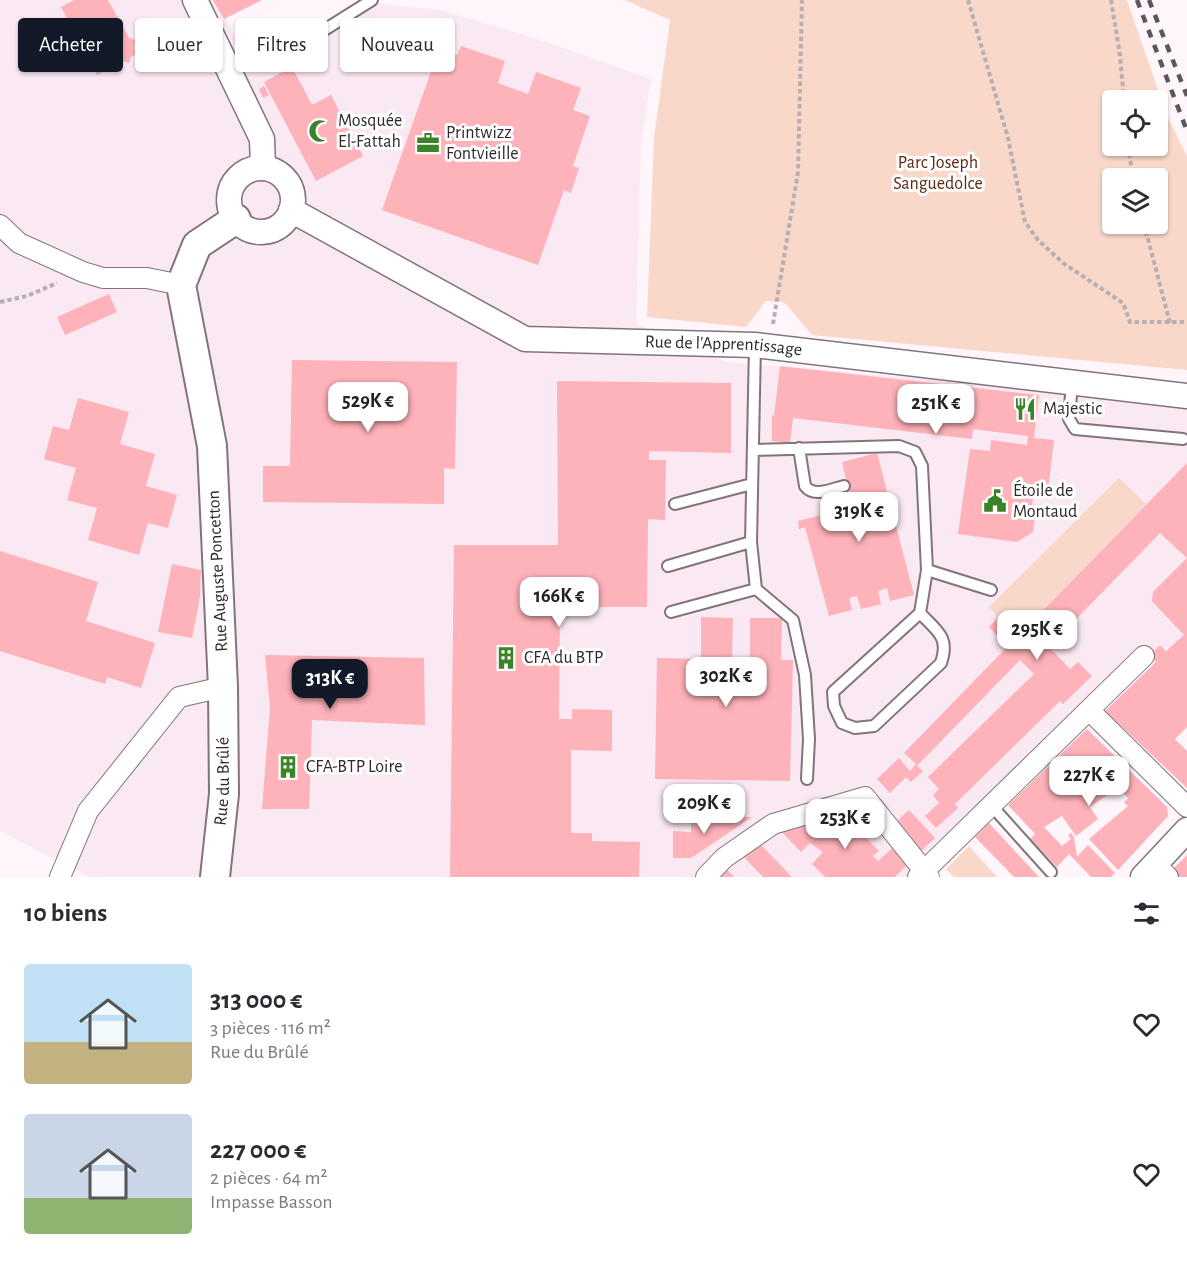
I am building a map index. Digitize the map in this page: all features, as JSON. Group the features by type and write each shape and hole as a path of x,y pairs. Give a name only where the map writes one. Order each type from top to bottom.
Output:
{"main road":[{"path":"181,285 197,245 236,219"},
{"name":"Rue Auguste Poncetton","path":"181,285 212,446 223,687"},
{"name":"Rue du Brûlé","path":"215,877 224,794 223,687"}],"street":[{"path":"195,0 262,139 263,168"},
{"path":"252,169 272,170 287,182 293,201 291,210 279,226 270,230 251,230 236,219 229,200 235,180 252,169"},
{"name":"Rue de l'Apprentissage","path":"291,210 525,339 763,346 1187,396"},
{"path":"0,225 19,243 83,272 103,278 147,278 181,285"},
{"path":"706,877 724,858 773,824 865,797 923,875 1144,656"},
{"path":"60,877 88,811 179,697 223,687"},
{"path":"1089,710 1187,807"},
{"path":"1155,873 1187,830"}],"lane":[{"path":"229,68 321,32 372,0"},
{"path":"763,346 753,450 751,542 756,589 793,620 805,675 809,739 807,779"},
{"path":"1072,383 1069,419 1075,429 1184,439"},
{"path":"753,450 899,446 915,452 922,466 927,570 920,613 833,692 834,706 842,723 855,728 874,726 941,663 945,649 942,635 920,613"},
{"path":"799,448 805,486 809,491 814,493 844,486"},
{"path":"675,504 752,484"},
{"path":"668,566 751,542"},
{"path":"927,570 991,590"},
{"path":"671,612 756,589"},
{"path":"991,806 1051,872"}],"path":[{"path":"763,346 798,172 802,0"},
{"path":"969,0 1008,138 1025,222 1038,240 1063,263 1123,303 1130,321 1187,322"},
{"path":"1110,0 1120,55 1123,90"},
{"path":"1147,234 1170,323"},
{"path":"0,300 27,296 83,272"}],"shaded area":[{"path":"0,0 216,0 235,36 235,72 328,72 328,22 372,0 380,4 441,10 543,41 651,79 641,142 636,324 726,362 1043,389 1187,397 1187,641 1132,660 906,877 89,877 0,831"}],"green space":[{"name":"Parc Joseph Sanguedolce","path":"625,0 1127,0 1158,90 1102,90 1102,156 1168,156 1168,118 1187,156 1187,370 812,335 784,302 766,301 746,327 647,317 654,138 670,20"},
{"path":"1119,478 1146,504 1017,637 989,607"},
{"path":"969,846 997,877 954,877 946,869"}],"building":[{"path":"74,0 108,0 118,18 67,18 61,7"},
{"path":"213,0 262,0 224,19"},
{"path":"123,27 129,38 135,40 135,55 131,57 129,63 123,61"},
{"path":"461,46 505,61 498,83 528,94 536,72 581,88 573,110 590,116 573,166 579,168 571,193 564,190 538,265 382,210 431,72 455,72 455,54 457,55"},
{"name":"Mosquée El-Fattah","path":"283,72 295,72 312,105 331,95 363,156 316,181 264,82"},
{"path":"264,86 269,95 263,98 259,89"},
{"path":"109,294 117,312 65,335 57,317"},
{"path":"292,360 457,362 455,469 444,468 444,504 263,502 263,466 290,466"},
{"path":"780,366 1039,395 1034,438 1054,440 1048,491 1034,489 1032,507 1036,508 1033,532 1017,542 958,534 970,449 990,451 991,440 1027,445 1028,436 973,429 972,439 793,418 790,443 772,441 772,415 774,416"},
{"name":"CFA du BTP","path":"557,381 731,383 731,453 649,451 649,460 666,460 665,520 648,519 647,607 560,607 559,719 572,719 572,709 612,710 612,751 571,750 571,833 592,833 592,841 640,842 639,877 450,877 454,545 558,545"},
{"path":"78,398 129,412 120,444 155,454 146,486 177,495 168,528 148,523 139,555 88,540 97,508 67,500 76,468 44,459 53,426 69,430"},
{"path":"877,453 914,595 890,601 887,588 878,591 881,604 861,609 857,596 849,598 852,610 829,616 805,527 799,529 798,521 853,507 842,462"},
{"path":"1187,463 1187,558 1160,533 1049,647 1070,669 1078,662 1092,676 1063,704 1060,701 955,804 958,808 936,828 925,816 939,803 933,795 939,789 928,777 1034,674 1020,660 917,766 923,771 911,782 906,777 890,793 877,779 899,758 910,771 916,764 904,753 1007,647 989,627 998,617 1017,637"},
{"path":"0,551 98,582 86,621 155,643 141,688 107,677 105,684 0,651"},
{"path":"1187,558 1187,727 1175,739 1187,751 1187,788 1105,711 1156,662 1150,655 1160,645 1166,651 1184,635 1152,601 1153,592"},
{"path":"172,564 201,570 200,597 192,638 158,632"},
{"path":"701,617 733,618 732,660 750,660 750,618 782,618 781,660 793,660 790,781 655,779 657,658 701,659"},
{"name":"CFA-BTP Loire","path":"265,655 424,658 425,725 312,720 309,809 262,809 270,707"},
{"path":"1087,729 1167,807 1168,816 1118,870 1089,839 1128,806 1124,803 1128,798 1111,781 1106,787 1110,793 1090,807 1098,819 1076,836 1062,816 1044,827 1062,846 1071,839 1068,835 1071,833 1074,837 1077,857 1088,845 1115,873 1111,877 1091,877 1069,854 1057,867 1030,839 1035,834 1008,805"},
{"path":"909,810 935,838 921,851 897,821"},
{"path":"840,812 879,851 873,856 878,861 897,844 912,860 895,877 825,877 812,864 823,852 810,843 801,852 780,830 819,817 827,825"},
{"path":"706,816 752,817 691,858 673,858 673,831 691,832 691,823 706,824"},
{"path":"989,823 1039,877 1014,877 975,837"},
{"path":"758,842 792,877 763,877 740,853"},
{"path":"1187,855 1187,877 1177,877 1171,871"},
{"path":"725,867 734,877 713,877"}],"railway":[{"path":"1137,0 1187,131"},
{"path":"1149,0 1187,96"}],"place":[{"name":"Mosquée El-Fattah","path":"320,131"},
{"name":"Printwizz Fontvieille","path":"428,143"},
{"name":"Majestic","path":"1025,409"},
{"name":"Étoile de Montaud","path":"995,501"},
{"name":"CFA du BTP","path":"506,658"},
{"name":"CFA-BTP Loire","path":"288,767"}]}
